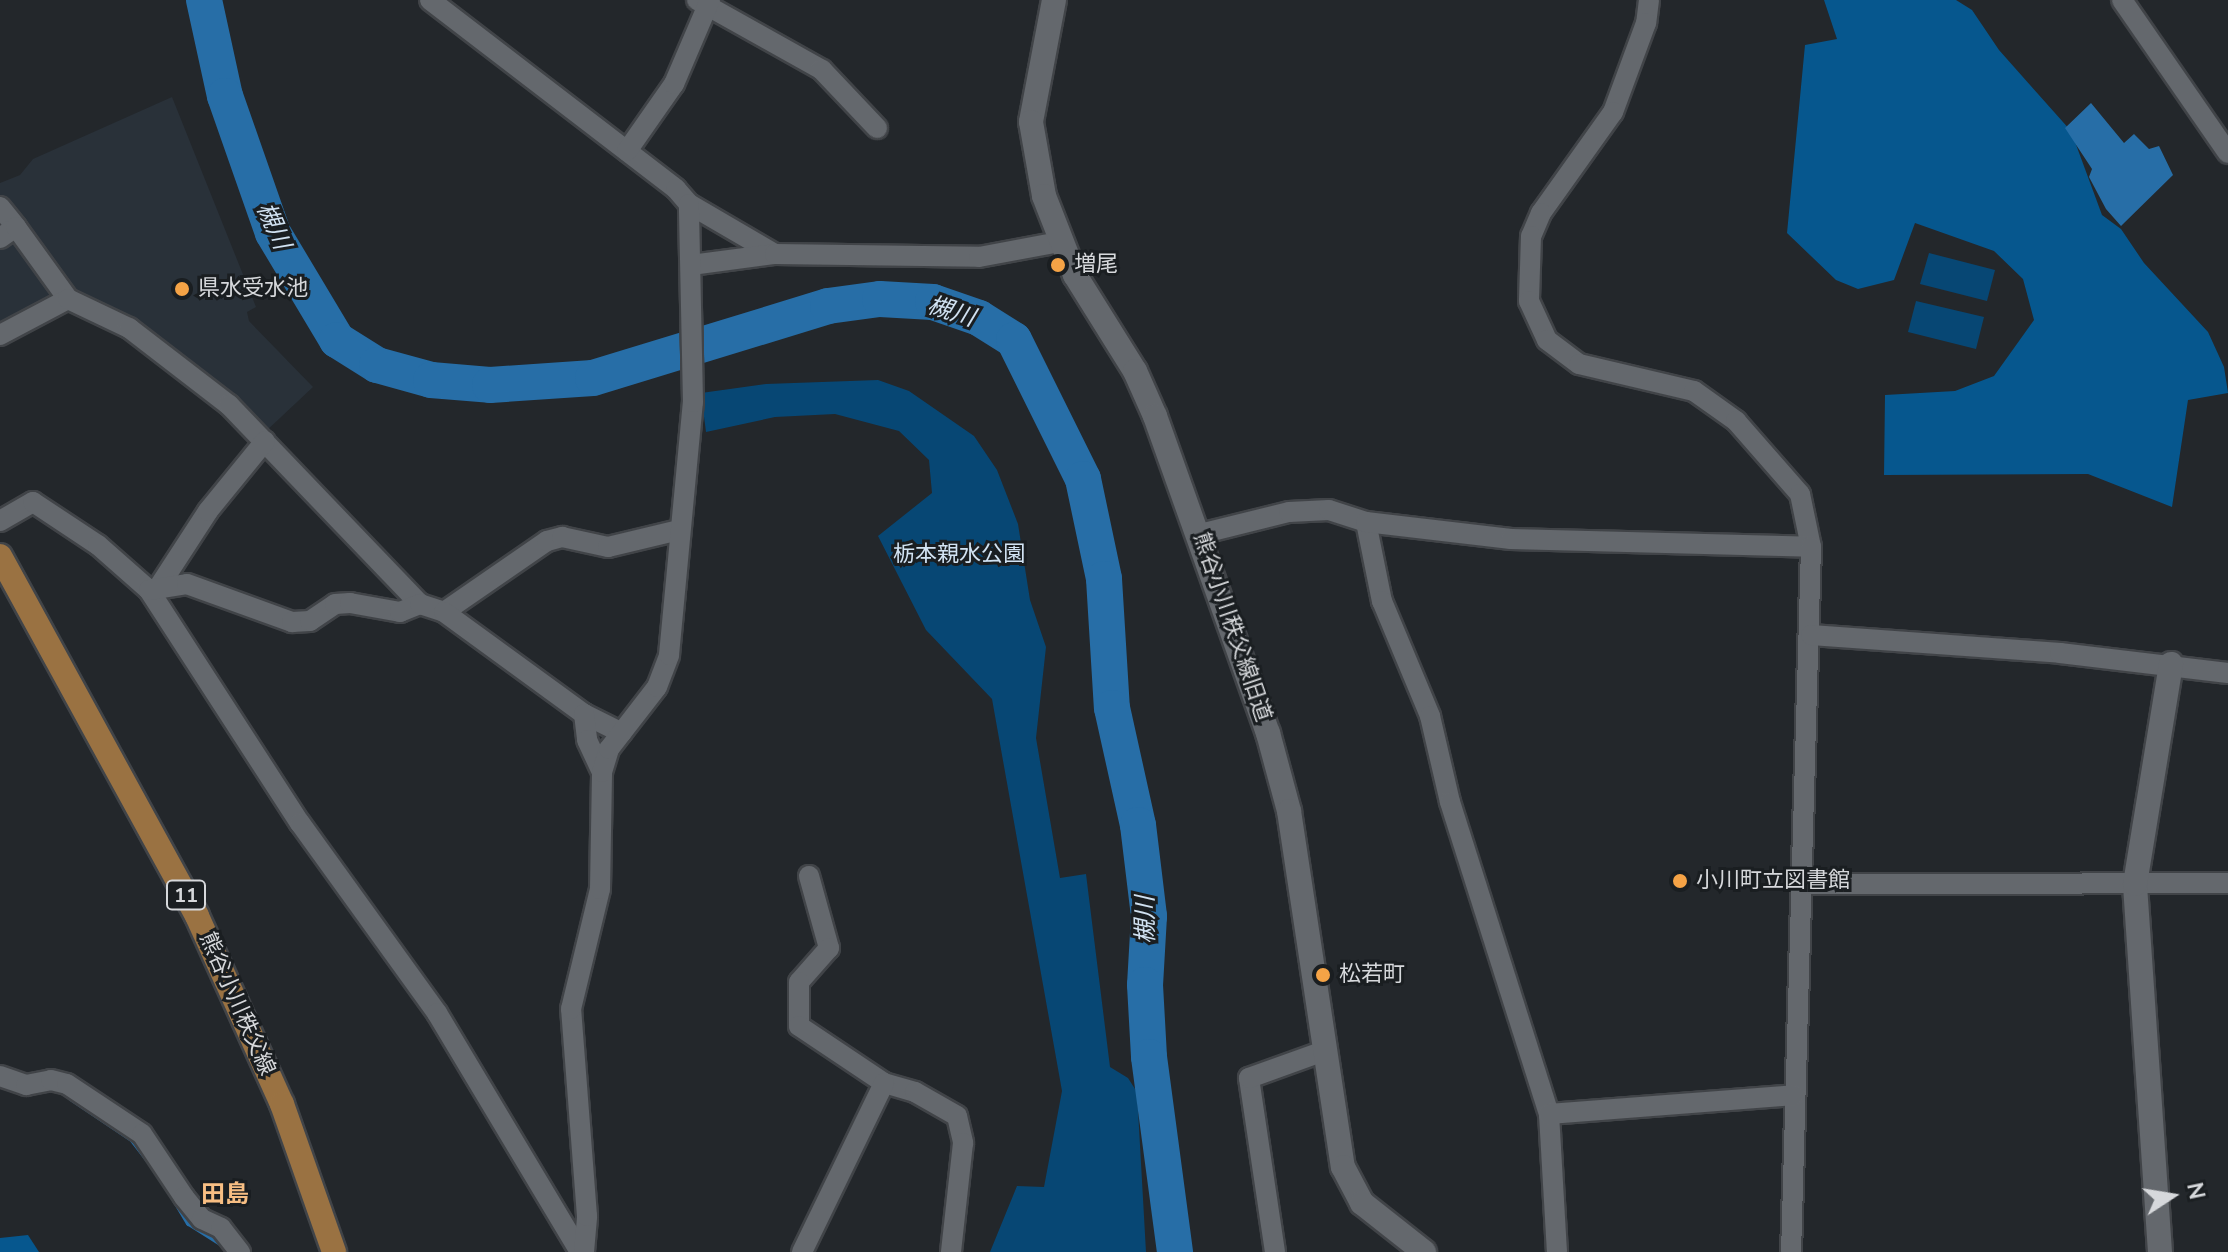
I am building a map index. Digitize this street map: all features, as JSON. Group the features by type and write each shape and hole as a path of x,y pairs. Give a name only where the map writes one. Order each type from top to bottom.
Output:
{"main road":[{"name":"熊谷小川秩父線","path":"0,556 197,916 282,1104 334,1252"}],"street":[{"path":"430,0 627,151 689,204 775,254"},
{"name":"熊谷小川秩父線旧道","path":"1054,0 1031,122 1059,242 1135,371 1200,534 1268,733 1289,811 1336,1144 1353,1188 1371,1210 1424,1252"},
{"path":"1649,0 1646,23 1613,112 1541,213 1531,236 1529,301 1547,340 1579,364 1694,391 1736,421 1800,494 1811,547 1811,635 1800,884 1791,1252"},
{"path":"2122,0 2228,153"},
{"path":"627,151 674,84 705,2 822,70 877,128"},
{"path":"582,1252 587,1216 571,1009 600,889 602,772 609,749 657,687 669,655 693,402 689,204"},
{"path":"0,207 8,232 68,299 129,328 229,405 420,604 444,612 584,714 622,733"},
{"path":"691,265 775,254 979,257 1059,242"},
{"path":"0,335 68,299"},
{"path":"154,588 208,511 265,441"},
{"path":"0,521 33,502 98,545 154,588 221,707 437,1013 582,1252"},
{"path":"1200,534 1289,512 1329,510 1366,522 1569,543 1811,547"},
{"path":"1366,522 1382,601 1430,716 1450,802 1549,1114 1557,1252"},
{"path":"444,612 547,541 562,537 608,547 679,530"},
{"path":"154,588 187,584 292,622 310,621 335,604 400,612 420,604"},
{"path":"1811,635 2171,664 2228,673"},
{"path":"2160,1252 2135,884 2171,664"},
{"path":"584,714 587,740 602,772"},
{"path":"809,876 829,948 799,982 799,1026 884,1083 915,1092 957,1116 963,1143 951,1252"},
{"path":"1800,884 2228,883"},
{"path":"1275,1252 1249,1078 1324,1051"},
{"path":"0,1076 26,1085 51,1080 67,1084 142,1134 193,1208 221,1228 240,1252"},
{"path":"802,1252 884,1083"},
{"path":"1549,1114 1794,1095"}],"shaded area":[{"path":"1824,0 1956,0 1972,10 1999,50 2071,131 2102,215 2121,229 2144,263 2208,332 2224,367 2228,393 2188,400 2172,507 2088,474 1884,475 1885,395 1955,391 1994,376 2034,320 2023,279 1994,251 1915,223 1894,280 1858,289 1836,280 1787,233 1805,45 1837,39"},
{"path":"172,97 256,307 247,312 249,321 313,387 264,433 174,350 128,317 73,292 28,225 20,224 0,201 0,183 20,175 33,159"},
{"path":"2091,103 2124,143 2134,134 2149,149 2159,146 2173,175 2121,226 2106,209 2089,177 2092,169 2065,128"},
{"path":"11,239 56,292 28,315 0,328 0,247"},
{"path":"28,1235 39,1252 0,1252 0,1238"}],"green space":[{"path":"1929,253 1995,270 1987,301 1920,284"},
{"path":"1916,301 1984,317 1976,349 1908,332"},
{"name":"栃本親水公園","path":"878,380 909,391 974,436 997,470 1018,524 1030,600 1046,647 1036,738 1060,878 1086,874 1110,1067 1128,1078 1137,1092 1146,1252 990,1252 1017,1186 1044,1187 1062,1091 992,699 926,630 878,536 932,493 929,460 899,431 835,414 775,417 706,432 701,393 766,384"}],"waterway":[{"name":"槻川","path":"204,0 225,96 273,233 337,340 377,365 431,380 490,385 593,378 828,306 880,299 933,302 979,318 1014,340 1083,479 1104,579 1112,708 1138,825 1149,916 1145,985 1149,1057 1175,1252"},
{"path":"71,1098 132,1139 149,1161"},
{"path":"175,1200 189,1223 224,1245"}],"place":[{"name":"増尾","path":"1058,265"},
{"name":"県水受水池","path":"182,289"},
{"name":"小川町立図書館","path":"1680,881"},
{"name":"松若町","path":"1323,975"}],"district":[{"name":"田島","path":"225,1195"}]}
